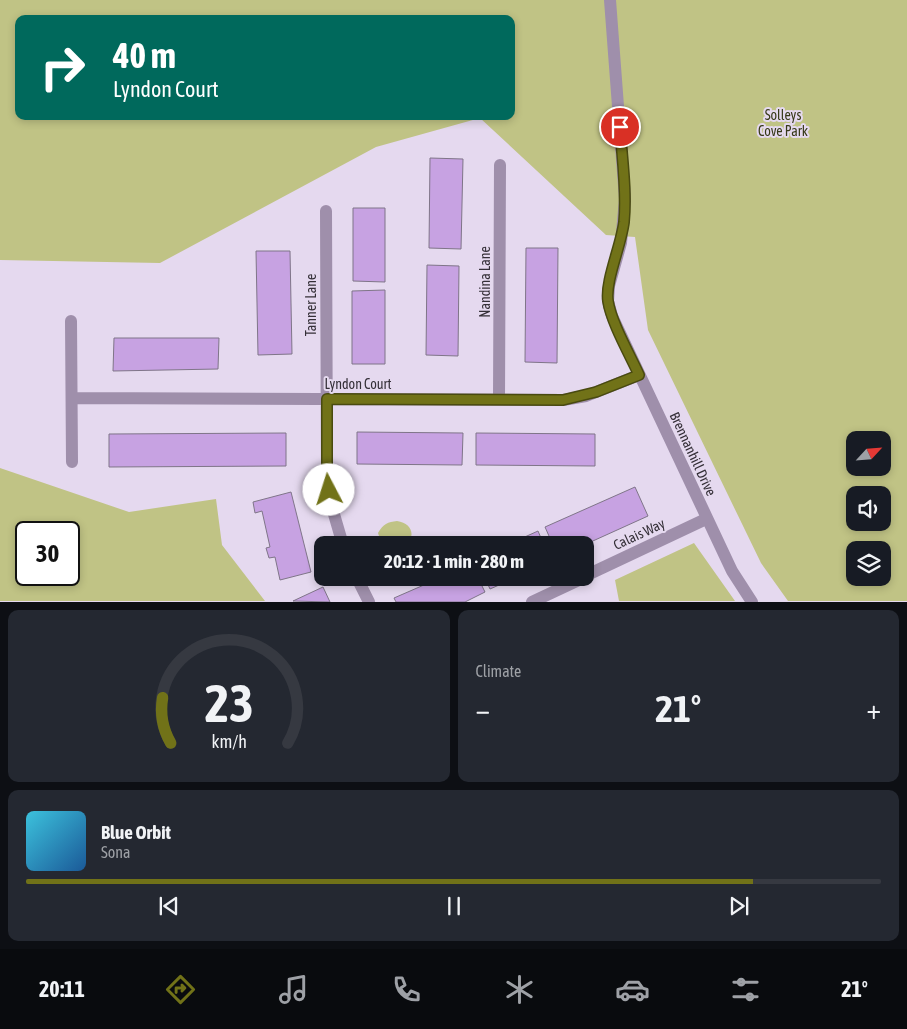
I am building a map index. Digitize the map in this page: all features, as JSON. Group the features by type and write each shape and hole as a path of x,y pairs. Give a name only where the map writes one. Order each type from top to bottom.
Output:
{"street":[{"name":"Brennanhill Drive","path":"610,0 624,199 621,243 609,286 608,301 612,316 706,519 732,570 752,602"},
{"name":"Nandina Lane","path":"499,399 500,165"},
{"name":"Tanner Lane","path":"326,210 327,476 331,504 340,536"},
{"path":"71,321 72,462"},
{"name":"Lyndon Court","path":"72,398 563,400 599,391 639,375"},
{"name":"Calais Way","path":"594,572 706,519"},
{"path":"361,586 369,602"},
{"name":"Calais Way","path":"532,602 565,586"}],"green space":[{"name":"Solleys Cove Park","path":"0,0 907,0 907,601 788,601 761,563 648,330 635,237 606,235 482,120 515,120 515,15 15,15 15,120 473,120 376,147 160,263 0,260"},
{"path":"0,468 129,512 216,499 222,545 265,601 0,601"},
{"path":"397,521 406,524 411,530 411,536 379,536 378,533 382,527"},
{"path":"694,543 735,601 619,601 615,580"}],"building":[{"path":"430,158 463,159 461,249 429,248"},
{"path":"353,208 385,208 385,282 353,281"},
{"path":"526,248 558,248 557,363 525,362"},
{"path":"256,251 290,251 292,354 258,355"},
{"path":"427,265 459,266 458,356 426,355"},
{"path":"385,290 385,364 352,364 352,291"},
{"path":"114,338 219,338 218,369 113,371"},
{"path":"357,432 463,433 462,465 357,464"},
{"path":"286,433 286,466 109,467 109,434"},
{"path":"476,433 595,434 595,466 476,465"},
{"path":"635,487 648,516 594,540 594,536 549,536 545,527"},
{"path":"291,492 311,572 280,580 275,557 269,558 266,548 270,547 262,511 255,513 253,502"},
{"path":"538,531 540,536 527,536"},
{"path":"422,586 482,586 485,592 465,602 396,602 394,598"},
{"path":"323,587 330,602 293,601"}],"route":[{"path":"329,490 327,476 327,399 563,400 586,396 639,375 612,316 608,301 609,286 621,243 624,222 620,127"}]}
